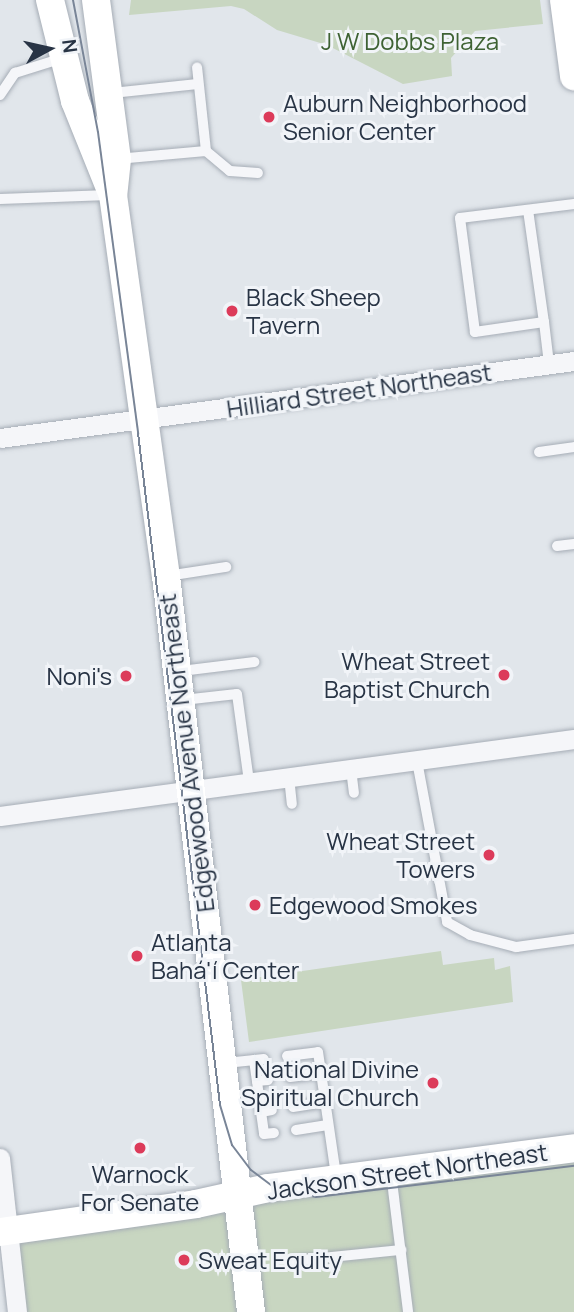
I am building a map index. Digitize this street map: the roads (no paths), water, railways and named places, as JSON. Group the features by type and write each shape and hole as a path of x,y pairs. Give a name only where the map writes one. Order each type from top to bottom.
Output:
{"main road":[{"name":"Edgewood Avenue Northeast","path":"50,0 75,101 113,195 166,576 251,1312"},
{"name":"Edgewood Avenue Northeast","path":"96,0 117,159 113,195"},
{"path":"564,0 574,76"},
{"name":"Jackson Street Northeast","path":"4,1231 337,1179 574,1148"}],"street":[{"name":"Hilliard Street Northeast","path":"0,438 574,361"},
{"path":"0,816 574,740"},
{"path":"0,1158 4,1231 17,1312"}],"lane":[{"path":"0,95 15,73 64,58"},
{"path":"197,66 206,151 230,171 258,173"},
{"path":"109,93 198,84"},
{"path":"117,159 206,151"},
{"path":"0,199 113,195"},
{"path":"544,322 475,332 460,218 574,204"},
{"path":"528,209 550,365"},
{"path":"539,452 574,447"},
{"path":"557,546 574,544"},
{"path":"166,576 226,568"},
{"path":"177,672 254,662"},
{"path":"180,701 237,694 249,782"},
{"path":"417,761 447,922 470,935 516,947 574,939"},
{"path":"351,769 354,793"},
{"path":"289,777 292,804"},
{"path":"287,1056 318,1052 337,1179"},
{"path":"223,1064 259,1059 266,1111 264,1134 274,1133"},
{"path":"290,1077 321,1073"},
{"path":"293,1107 325,1102"},
{"path":"296,1129 328,1125"},
{"path":"391,1172 408,1312"},
{"path":"292,1261 401,1250"}],"tram line":[{"path":"73,0 98,132 138,433 220,1105 232,1145 251,1170 275,1188 316,1197 574,1166"}],"place":[{"name":"Auburn Neighborhood Senior Center","path":"269,117"},
{"name":"Black Sheep Tavern","path":"232,311"},
{"name":"Wheat Street Baptist Church","path":"504,675"},
{"name":"Noni's","path":"126,676"},
{"name":"Wheat Street Towers","path":"489,855"},
{"name":"Edgewood Smokes","path":"255,905"},
{"name":"Atlanta Bahá'í Center","path":"137,956"},
{"name":"National Divine Spiritual Church","path":"433,1083"},
{"name":"Warnock For Senate","path":"140,1148"},
{"name":"Sweat Equity","path":"184,1260"}],"park label":[{"name":"J W Dobbs Plaza","path":"410,41"}]}
